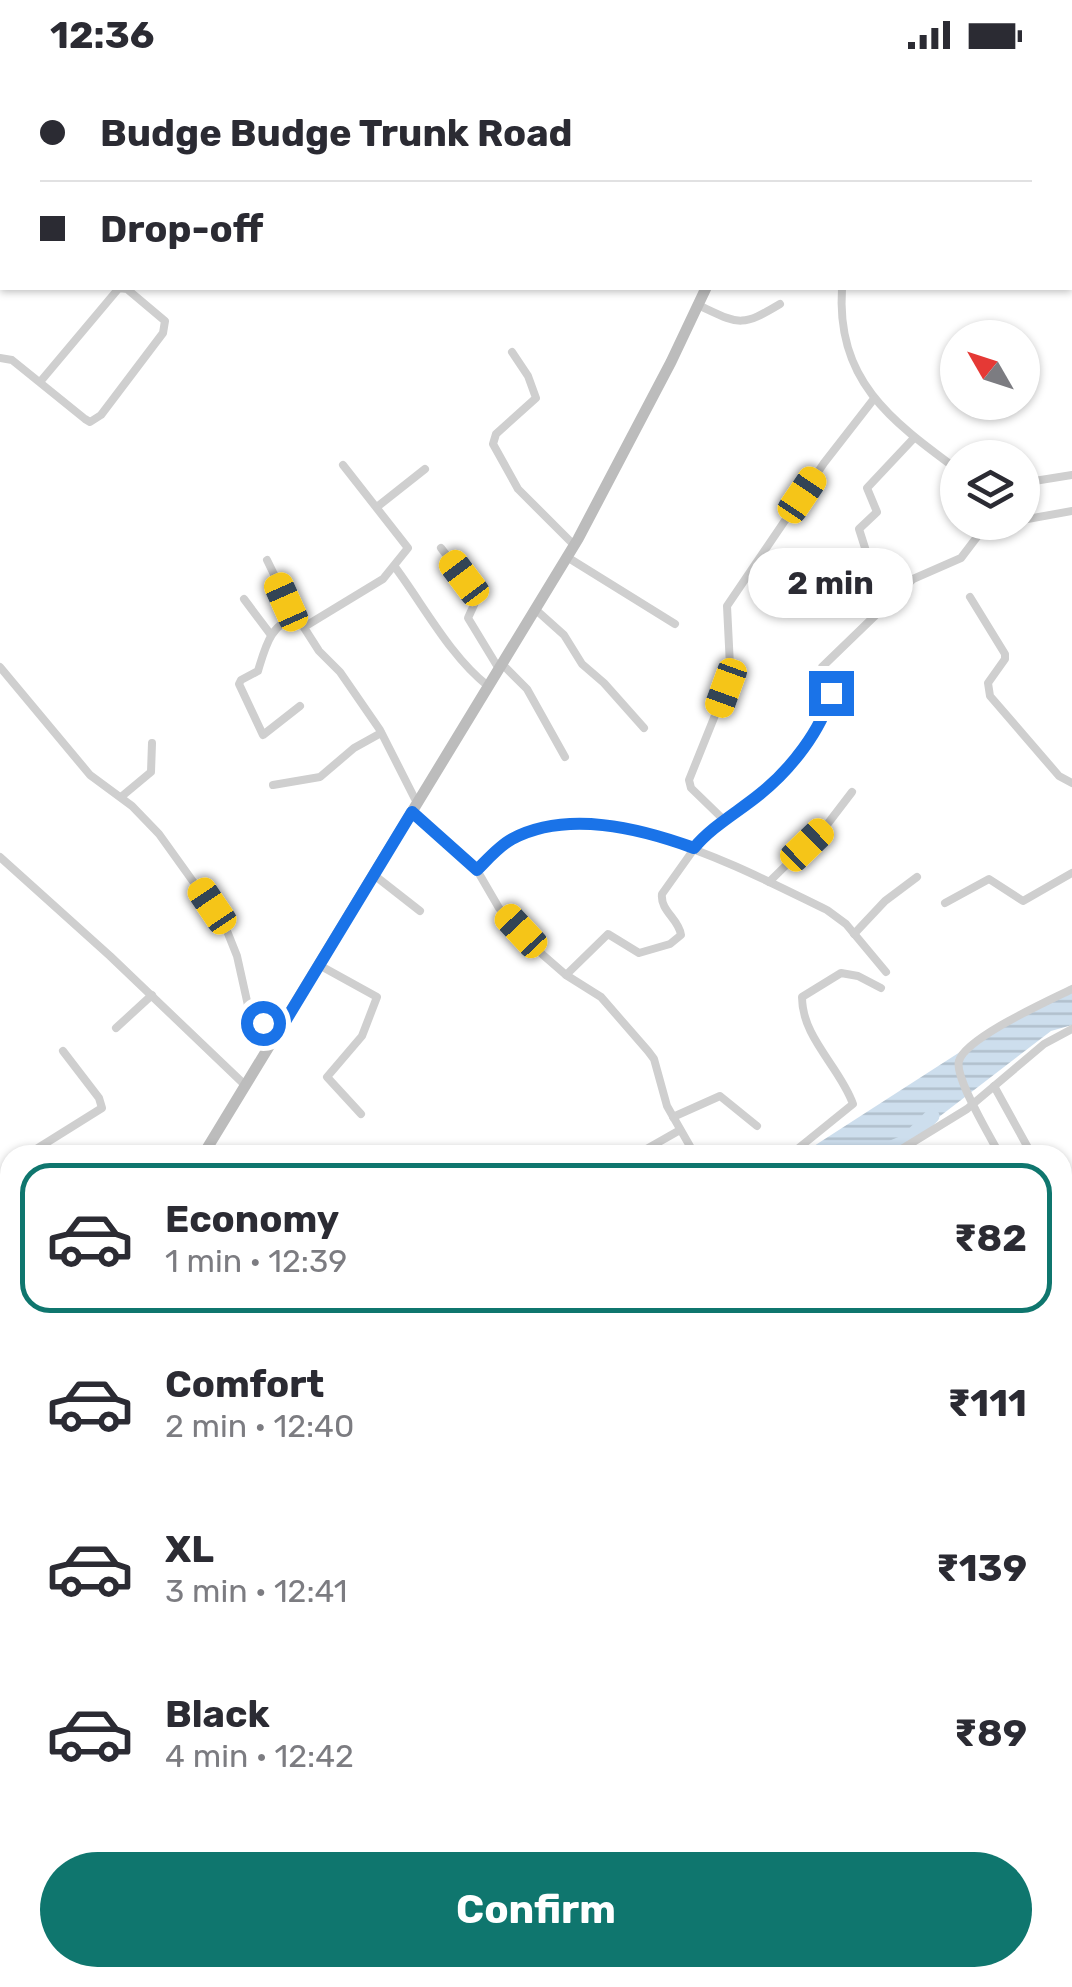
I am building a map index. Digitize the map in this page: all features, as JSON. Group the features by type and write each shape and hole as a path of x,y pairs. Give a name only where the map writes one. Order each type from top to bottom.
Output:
{"main road":[{"path":"209,1145 570,551 705,290"}],"street":[{"path":"40,382 117,290"},
{"path":"0,358 12,360 85,420 94,420 163,333 165,321 128,290"},
{"path":"842,290 846,342 860,378 874,400 940,457"},
{"path":"698,305 741,322 753,320 780,304"},
{"path":"512,352 528,376 536,398 496,434 493,444 518,489 570,551 675,624"},
{"path":"725,821 692,788 689,780 726,688 730,666 727,606 824,463 874,400"},
{"path":"849,586 848,576 866,551 859,529 877,512 868,486 914,438"},
{"path":"304,627 383,579 408,545 344,465"},
{"path":"378,507 425,469"},
{"path":"1040,480 1072,476"},
{"path":"1040,517 1072,511"},
{"path":"566,975 608,934 639,953 670,944 680,935 679,926 660,899 694,848 774,782 821,720 831,693 818,672 914,579 960,558 974,540"},
{"path":"441,548 478,596 468,618 500,667 526,689 564,756"},
{"path":"267,560 319,652 340,672 381,733 414,808 477,870 499,908 566,975 601,997 648,1051 672,1117 689,1145"},
{"path":"395,566 458,658 488,686"},
{"path":"970,597 1005,654 1006,659 988,683 990,696 1058,776 1072,783"},
{"path":"244,599 271,635"},
{"path":"535,609 564,635 582,664 604,682 644,728"},
{"path":"298,618 282,623 271,635 258,671 239,681 239,687 264,735 300,706"},
{"path":"0,668 90,775 121,797 159,834 225,926 237,956 249,1010 278,1033"},
{"path":"273,785 320,776 362,742 381,733"},
{"path":"121,797 151,772 152,743"},
{"path":"769,882 826,826 852,792"},
{"path":"477,870 516,837 568,825 598,824 663,838 694,848 827,910 854,934 886,972"},
{"path":"0,858 246,1086"},
{"path":"945,902 989,879 1023,901 1072,873"},
{"path":"374,875 420,911"},
{"path":"854,934 885,901 917,878"},
{"path":"319,964 376,997 362,1036 327,1078 362,1114"},
{"path":"802,1145 853,1104 816,1042 802,1008 802,997 840,973 858,976 881,988"},
{"path":"995,1145 958,1066 965,1052 994,1030 1072,989"},
{"path":"116,1028 152,995"},
{"path":"907,1145 994,1086 1044,1044 1072,1030"},
{"path":"43,1145 102,1108 99,1098 63,1051"},
{"path":"994,1086 1026,1145"},
{"path":"672,1117 720,1096 757,1126"},
{"path":"654,1145 680,1130"}],"water":[{"path":"1072,991 1072,1025 1051,1031 935,1120 891,1145 816,1145 1033,1005"}],"waterway":[{"path":"899,1145 932,1116"}],"route":[{"path":"263,1023 278,1033 412,812 477,870 516,837 568,825 598,824 694,848 790,765 821,720 831,693"}]}
